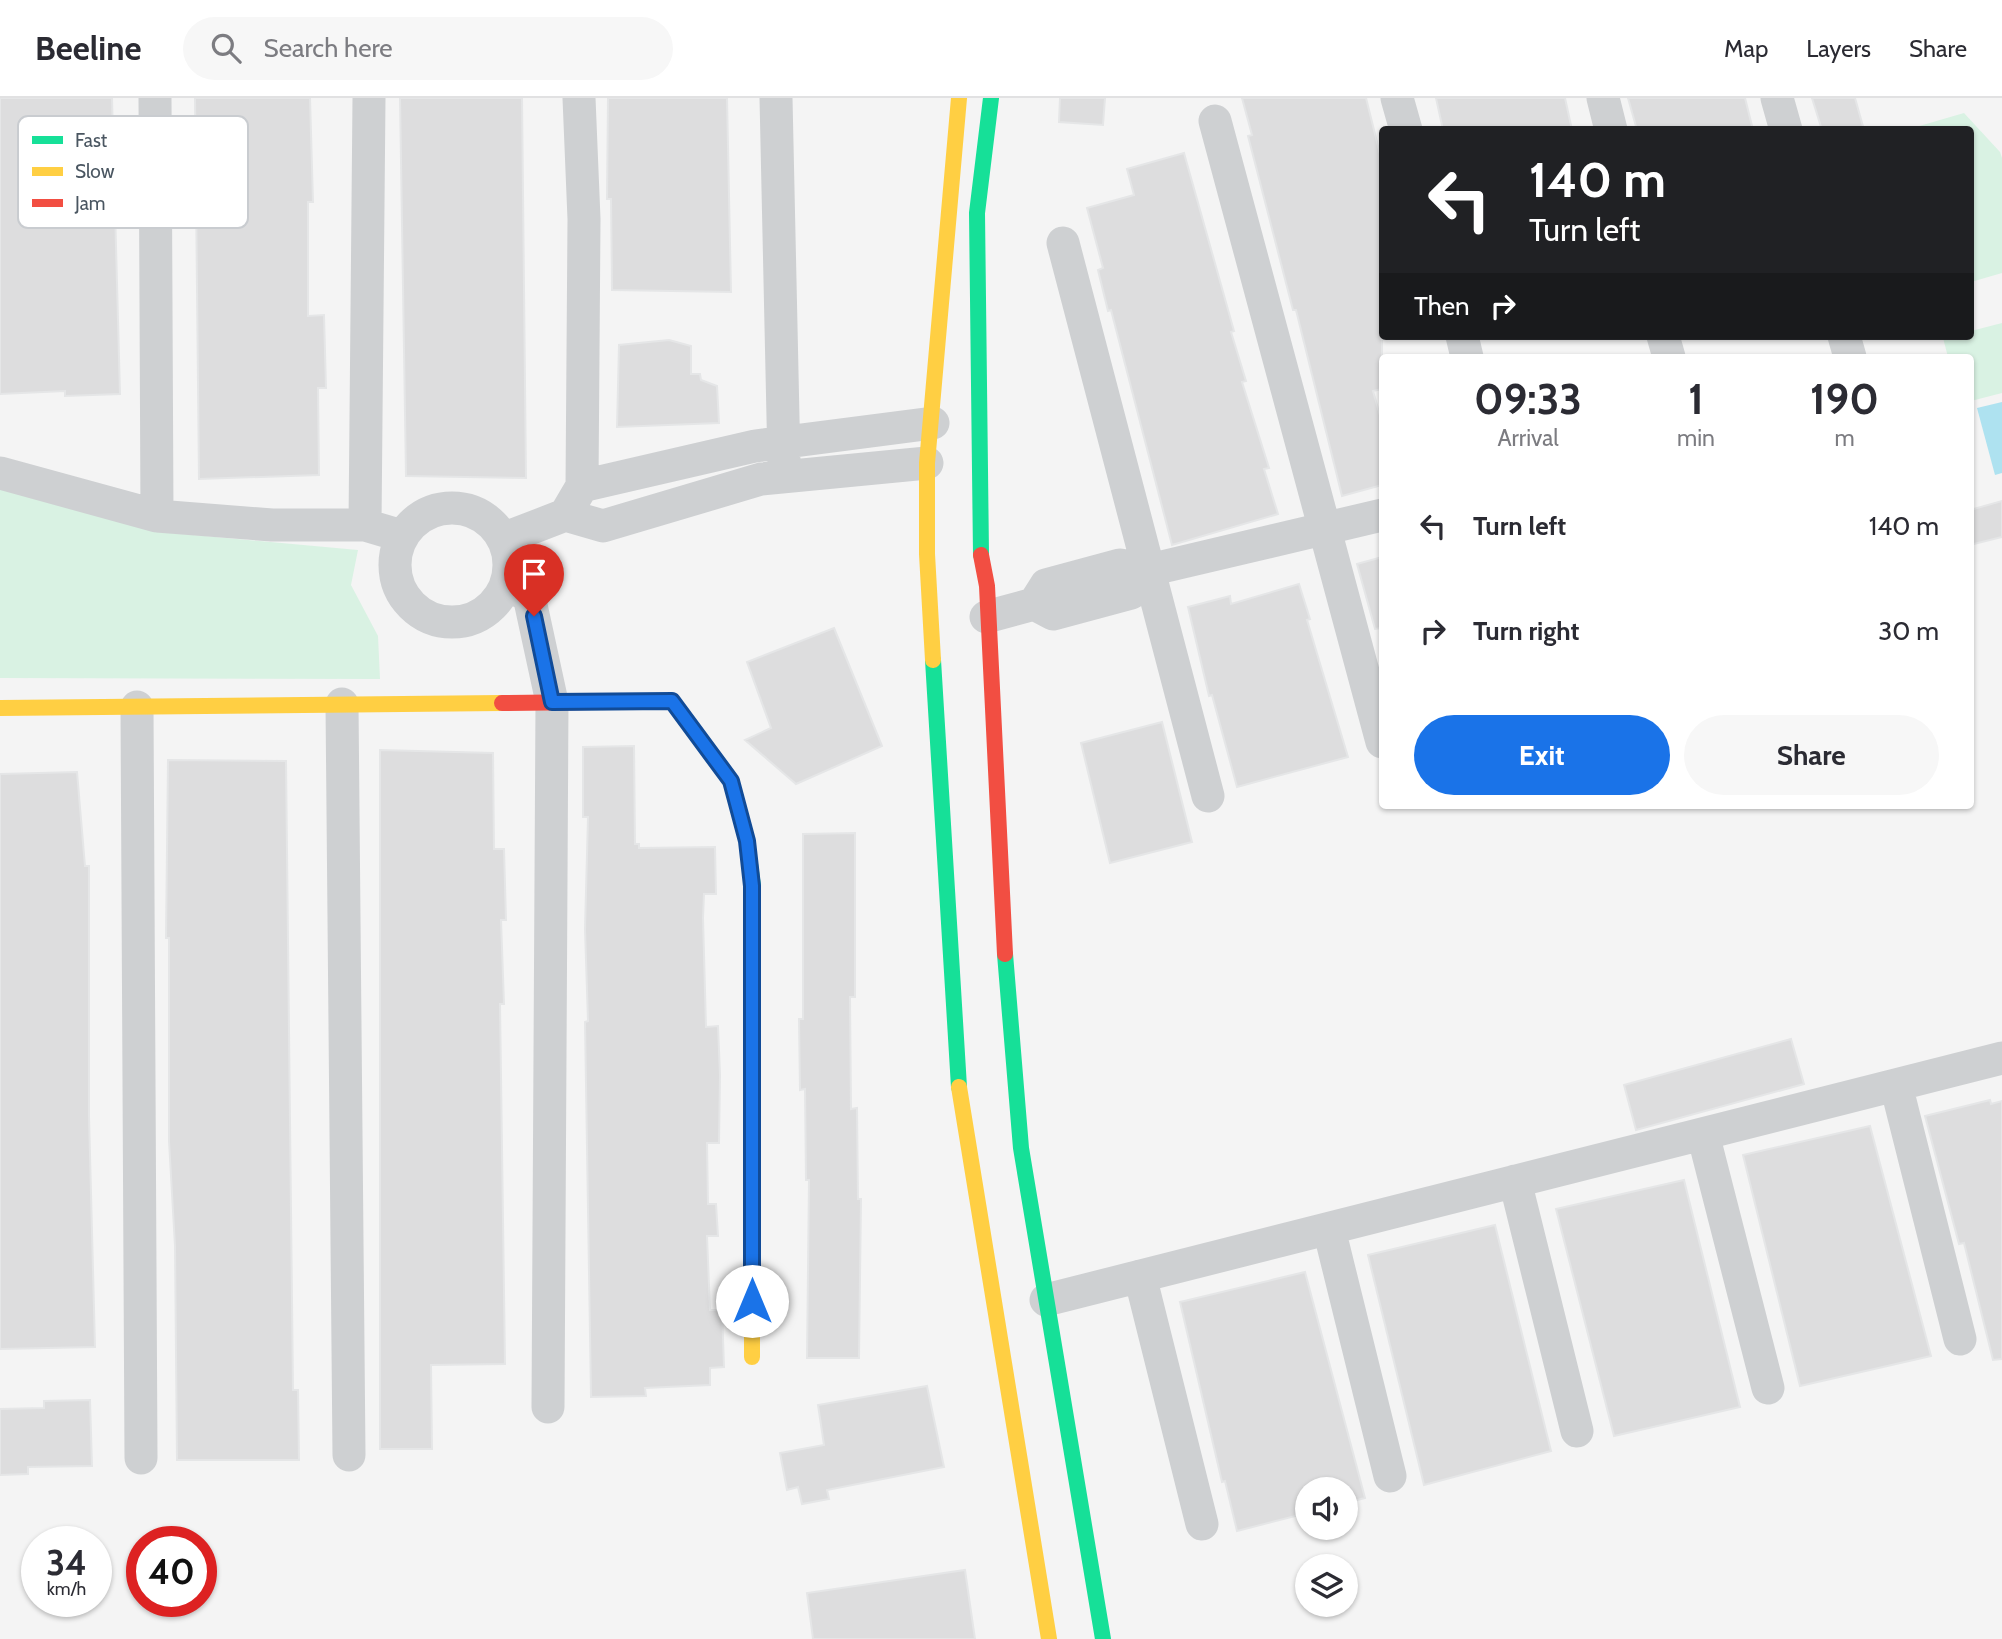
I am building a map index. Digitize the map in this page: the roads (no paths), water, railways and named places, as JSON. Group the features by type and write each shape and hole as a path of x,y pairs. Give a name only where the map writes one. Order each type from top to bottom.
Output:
{"street":[{"path":"155,98 155,116"},
{"path":"365,525 369,98"},
{"path":"565,515 582,486 584,219 579,98"},
{"path":"776,98 784,477"},
{"path":"959,98 933,423 927,463 927,554 956,1066 1025,1449 1049,1639"},
{"path":"992,98 977,213 981,553 987,586 986,617 1005,963 1021,1148 1046,1300 1063,1442 1103,1639"},
{"path":"1397,98 1405,126"},
{"path":"1603,98 1610,126"},
{"path":"1777,98 1785,126"},
{"path":"1215,121 1379,731"},
{"path":"156,228 157,516"},
{"path":"1063,243 1208,796"},
{"path":"582,486 783,441 933,423"},
{"path":"503,539 565,515 603,526 761,479 927,463"},
{"path":"0,473 157,516 272,525 365,525 402,536"},
{"path":"449,507 467,509 485,517 503,539 510,566 506,584 497,601 474,618 446,622 428,618 412,607 400,592 394,573 395,555 402,536 413,522 430,512 449,507"},
{"path":"986,617 1034,604 1046,585 1120,565 1149,570 1379,516"},
{"path":"506,584 529,596 552,702 548,1408"},
{"path":"0,708 672,701 731,781 747,841 752,886 752,1357"},
{"path":"342,704 349,1455"},
{"path":"137,707 141,1458"},
{"path":"1046,1300 2002,1058"},
{"path":"1896,1085 1960,1339"},
{"path":"1703,1134 1768,1388"},
{"path":"1515,1181 1577,1431"},
{"path":"1329,1229 1390,1476"},
{"path":"1140,1276 1202,1524"}],"water":[{"path":"2002,402 2002,473 1995,475 1977,408"}]}
